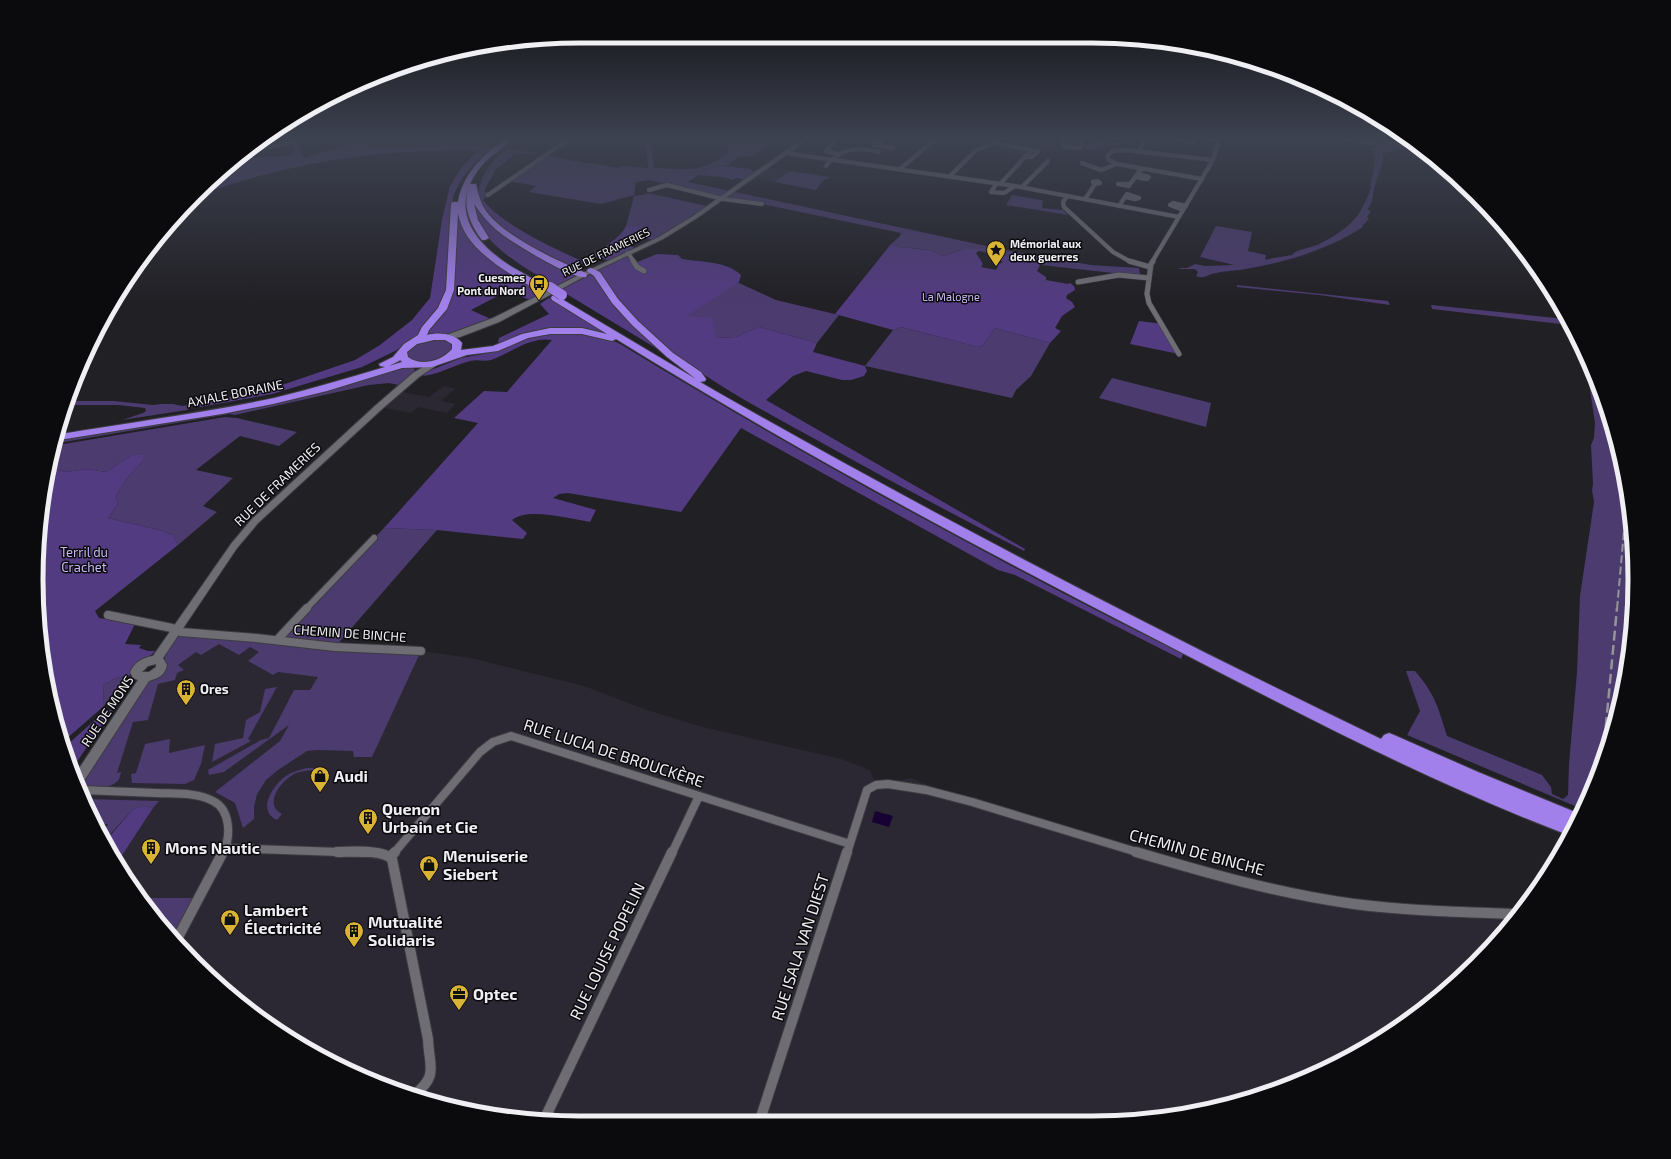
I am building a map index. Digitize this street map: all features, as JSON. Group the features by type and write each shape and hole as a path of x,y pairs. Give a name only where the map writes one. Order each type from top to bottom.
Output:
{"highway":[{"path":"415,342 422,336 425,329 437,317 448,296 456,201 459,193"},
{"path":"471,193 470,209 475,225 490,244 513,263 546,289 701,379 827,451 986,537 1163,628 1389,739 1570,823"},
{"path":"475,193 475,199 482,212 507,234 549,260 587,273 597,274 612,297 635,323 670,355 697,374 701,379"},
{"path":"559,296 634,346 822,456 1089,599 1371,740 1469,786 1570,823"},
{"path":"436,363 466,352 495,349 512,341 537,333 561,330 592,332 634,346"},
{"path":"415,342 430,337 445,337 453,340 458,346 455,352 447,358"},
{"name":"AXIALE BORAINE","path":"64,432 229,406 286,394 363,371 396,358 407,347 415,342"},
{"path":"402,352 403,358 413,364"},
{"name":"AXIALE BORAINE","path":"62,437 267,402 323,389 401,365 436,363"}],"main road":[{"name":"RUE DE FRAMERIES","path":"445,337 468,331 496,320 587,273 661,238 729,193"},
{"path":"458,346 459,340 468,331"},
{"name":"RUE DE FRAMERIES","path":"177,630 234,546 255,521 416,374 436,363"},
{"path":"413,364 416,369 416,374"},
{"path":"78,770 143,677 158,672 162,666 161,661 156,660 177,630"},
{"name":"RUE DE MONS","path":"80,776 143,677"}],"street":[{"path":"701,193 762,204"},
{"path":"1053,193 1179,217"},
{"path":"1085,199 1089,193"},
{"path":"1179,354 1149,303 1147,294 1150,267 1194,193"},
{"path":"1068,196 1063,202 1064,207 1100,241 1129,261 1150,267"},
{"path":"1119,206 1124,197"},
{"path":"628,254 637,267 644,271"},
{"path":"1078,282 1115,275 1149,278"},
{"name":"CHEMIN DE BINCHE","path":"277,640 374,538"},
{"name":"CHEMIN DE BINCHE","path":"108,615 181,632 277,640 335,647 421,651"},
{"name":"RUE LUCIA DE BROUCKÈRE","path":"390,857 480,752 493,742 511,736 850,844"},
{"name":"CHEMIN DE BINCHE","path":"876,785 897,784 948,796 1155,857 1250,883 1299,894 1394,909 1511,914"},
{"name":"RUE ISALA VAN DIEST","path":"760,1116 867,790 876,785"},
{"path":"86,790 195,795 208,797 220,804 225,812 227,836 225,848 179,936"},
{"name":"RUE LOUISE POPELIN","path":"546,1115 699,796"},
{"path":"225,848 376,853 390,857 393,862 428,1039 431,1075 427,1084 418,1091"}],"shaded area":[{"path":"487,193 489,194 480,201 479,194"},
{"path":"536,193 634,193 634,195 601,204"},
{"path":"648,193 707,206 658,237 646,233 637,225 626,226 634,196"},
{"path":"702,193 740,193 1005,250 1091,265 1139,268 1140,274 1113,273 1041,265 1031,258 1010,255 1009,258 979,251 981,249 964,249 943,256 929,250 900,247 891,244 900,236 901,233 762,204 722,198"},
{"path":"1369,193 1373,193 1372,202 1367,210 1371,211 1367,217 1369,219 1362,226 1363,227 1334,243 1304,255 1272,264 1219,272 1201,277 1196,276 1198,272 1195,269 1179,268 1187,268 1195,264 1205,266 1234,265 1200,257 1216,226 1252,232 1248,251 1266,255 1265,260 1292,255 1300,250 1317,245 1337,234 1354,220 1366,201"},
{"path":"1012,195 1041,200 1043,201 1042,208 1063,210 1068,215 1006,205"},
{"path":"737,282 776,300 839,315 817,343 759,327 736,337 716,338 688,318 687,315"},
{"path":"1237,285 1388,301 1390,305 1319,295 1237,287"},
{"path":"1431,305 1560,318 1563,324 1432,309"},
{"path":"901,327 978,347 982,346 995,328 1050,343 1031,376 1016,390 1012,398 865,366 893,330"},
{"path":"446,339 454,345 452,352 437,360 423,362 415,361 407,355 407,350 415,343 424,340"},
{"path":"401,366 410,366 415,370 410,377 398,385 389,383 369,385 235,415 229,414 61,443 62,437 222,411 238,410"},
{"path":"1588,376 1600,407 1618,475 1627,544 1628,580 1627,615 1618,684 1600,752 1577,807 1407,735 1420,711 1406,671 1415,671 1432,694 1447,736 1542,775 1551,787 1552,794 1563,799 1568,795 1569,764 1577,672 1580,596 1594,502 1592,490 1591,445 1594,438 1595,423"},
{"path":"1112,378 1211,403 1206,427 1099,398"},
{"path":"444,386 455,389 442,400 455,404 447,413 418,407 411,413 379,407 397,391 429,397"},
{"path":"73,401 114,401 153,405 190,405 192,407 187,410 122,420 146,411 145,408 118,405 72,405"},
{"path":"225,417 237,418 297,432 279,446 240,436 196,470 233,478 203,506 217,512 178,545 173,535 159,530 108,518 118,504 116,496 126,479 143,461 130,456 106,472 87,469 66,472 54,471 60,445"},
{"path":"384,528 437,530 335,647 277,640"},
{"path":"179,635 420,653 372,757 354,757 353,751 307,751 278,770 266,780 257,794 254,807 254,819 243,828 235,803 215,792 280,741 289,725 224,772 209,775 208,770 261,740 269,738 294,690 310,690 318,677 278,672 273,675 248,661 259,652 250,647 239,655 219,644 201,655 196,652 178,665 184,670 177,673 175,680 158,684 148,720 133,722 117,773 121,772 117,781 112,785 99,788 86,786 82,780 145,684 165,666 165,654"},
{"path":"177,637 421,651 471,658 584,686 650,711 703,727 841,759 870,770 876,785 911,778 933,787 937,793 1331,901 1511,914 1471,959 1445,983 1390,1026 1329,1061 1297,1075 1264,1088 1196,1106 1127,1115 1092,1116 580,1116 544,1115 475,1106 407,1088 374,1075 342,1061 281,1026 226,983 200,959 176,933 133,878 98,817 82,779 165,666 165,654"},
{"path":"130,675 116,689 104,706 103,685 116,678"},
{"path":"277,687 248,739 251,741 212,762 215,744 243,738 246,720 260,712 265,689"},
{"path":"170,739 169,753 205,745 201,764 194,780 185,784 132,783 131,774 136,773 145,744"},
{"path":"307,768 317,768 316,770 294,774 279,787 274,799 274,805 282,814 277,820 271,816 268,811 267,804 276,785 291,773"},
{"path":"90,799 159,801 153,808 144,806 133,809 108,836 105,829 108,824 102,824"},
{"path":"875,811 893,816 889,827 872,822"},
{"path":"148,898 198,898 179,936"}],"green space":[{"path":"448,193 455,193 453,197 446,294 435,315 419,335 395,351 362,367 272,394 200,407 199,404 282,385 355,360 380,345 412,320 430,298 442,220"},
{"path":"483,200 491,209 514,226 542,242 580,260 612,242 618,237 626,226 637,225 646,233 658,237 652,240 640,236 631,241 628,245 635,248 611,262 598,256 571,269 521,241 509,232 489,213 480,201"},
{"path":"473,203 502,232 575,274 575,277 555,286 513,260 485,234 478,222"},
{"path":"457,218 468,237 477,248 494,263 542,293 530,300 507,291 471,310 493,320 449,334 430,334 427,331 444,310"},
{"name":"La Malogne","path":"891,244 900,247 929,250 943,256 964,249 982,249 976,253 983,264 981,267 996,270 999,264 1003,262 996,259 999,255 1009,257 1010,255 1006,253 1031,258 1040,265 1037,271 1046,277 1046,280 1068,284 1070,283 1074,286 1075,290 1067,295 1066,298 1072,302 1075,307 1062,316 1055,328 1061,331 1050,343 995,328 982,346 978,347 901,327 893,330 835,314"},
{"path":"657,254 678,255 682,259 721,265 735,270 741,275 739,282 688,315 688,317 711,317 716,338 736,337 759,327 817,343 813,352 865,366 867,371 864,376 851,380 842,380 806,371 793,376 766,400 1025,549 1024,551 899,485 741,398 688,363 663,344 639,323 617,300 598,272 598,270 627,255 635,263"},
{"path":"590,275 593,275 669,356 560,290"},
{"path":"549,298 610,334 557,329 501,344 498,342 499,338 549,314 540,304"},
{"path":"1139,321 1163,324 1179,354 1130,344"},
{"path":"570,332 610,339 622,345 744,418 868,488 1038,580 1183,654 1181,659 1015,575 998,570 741,428 681,512 568,493 559,494 553,498 596,510 590,522 550,515 528,514 519,516 512,520 527,533 523,539 437,530 384,528 478,423 454,418 484,391 507,392 552,340 536,340 491,360 470,361 423,376 426,372 461,358 483,354 519,340 542,334"},
{"name":"Terril du Crachet","path":"144,455 143,461 126,479 116,496 118,504 108,518 159,530 173,535 178,545 95,611 99,618 135,624 125,644 141,645 139,648 148,651 155,651 130,675 116,678 103,685 104,706 67,738 53,684 44,615 44,544 53,475 54,471 58,470 66,472 87,469 106,472 130,456"},
{"path":"106,710 112,710 76,764 69,744"},
{"path":"144,806 153,808 121,857 109,837 133,809"}],"railway":[{"path":"1617,609 1625,523"},
{"path":"1605,735 1617,608"}],"place":[{"name":"Mémorial aux deux guerres","path":"996,267"},
{"name":"Cuesmes Pont du Nord","path":"539,301"},
{"name":"Ores","path":"186,706"},
{"name":"Audi","path":"320,793"},
{"name":"Quenon Urbain et Cie","path":"368,835"},
{"name":"Mons Nautic","path":"151,865"},
{"name":"Menuiserie Siebert","path":"429,882"},
{"name":"Lambert Électricité","path":"230,936"},
{"name":"Mutualité Solidaris","path":"354,948"},
{"name":"Optec","path":"459,1011"}]}
